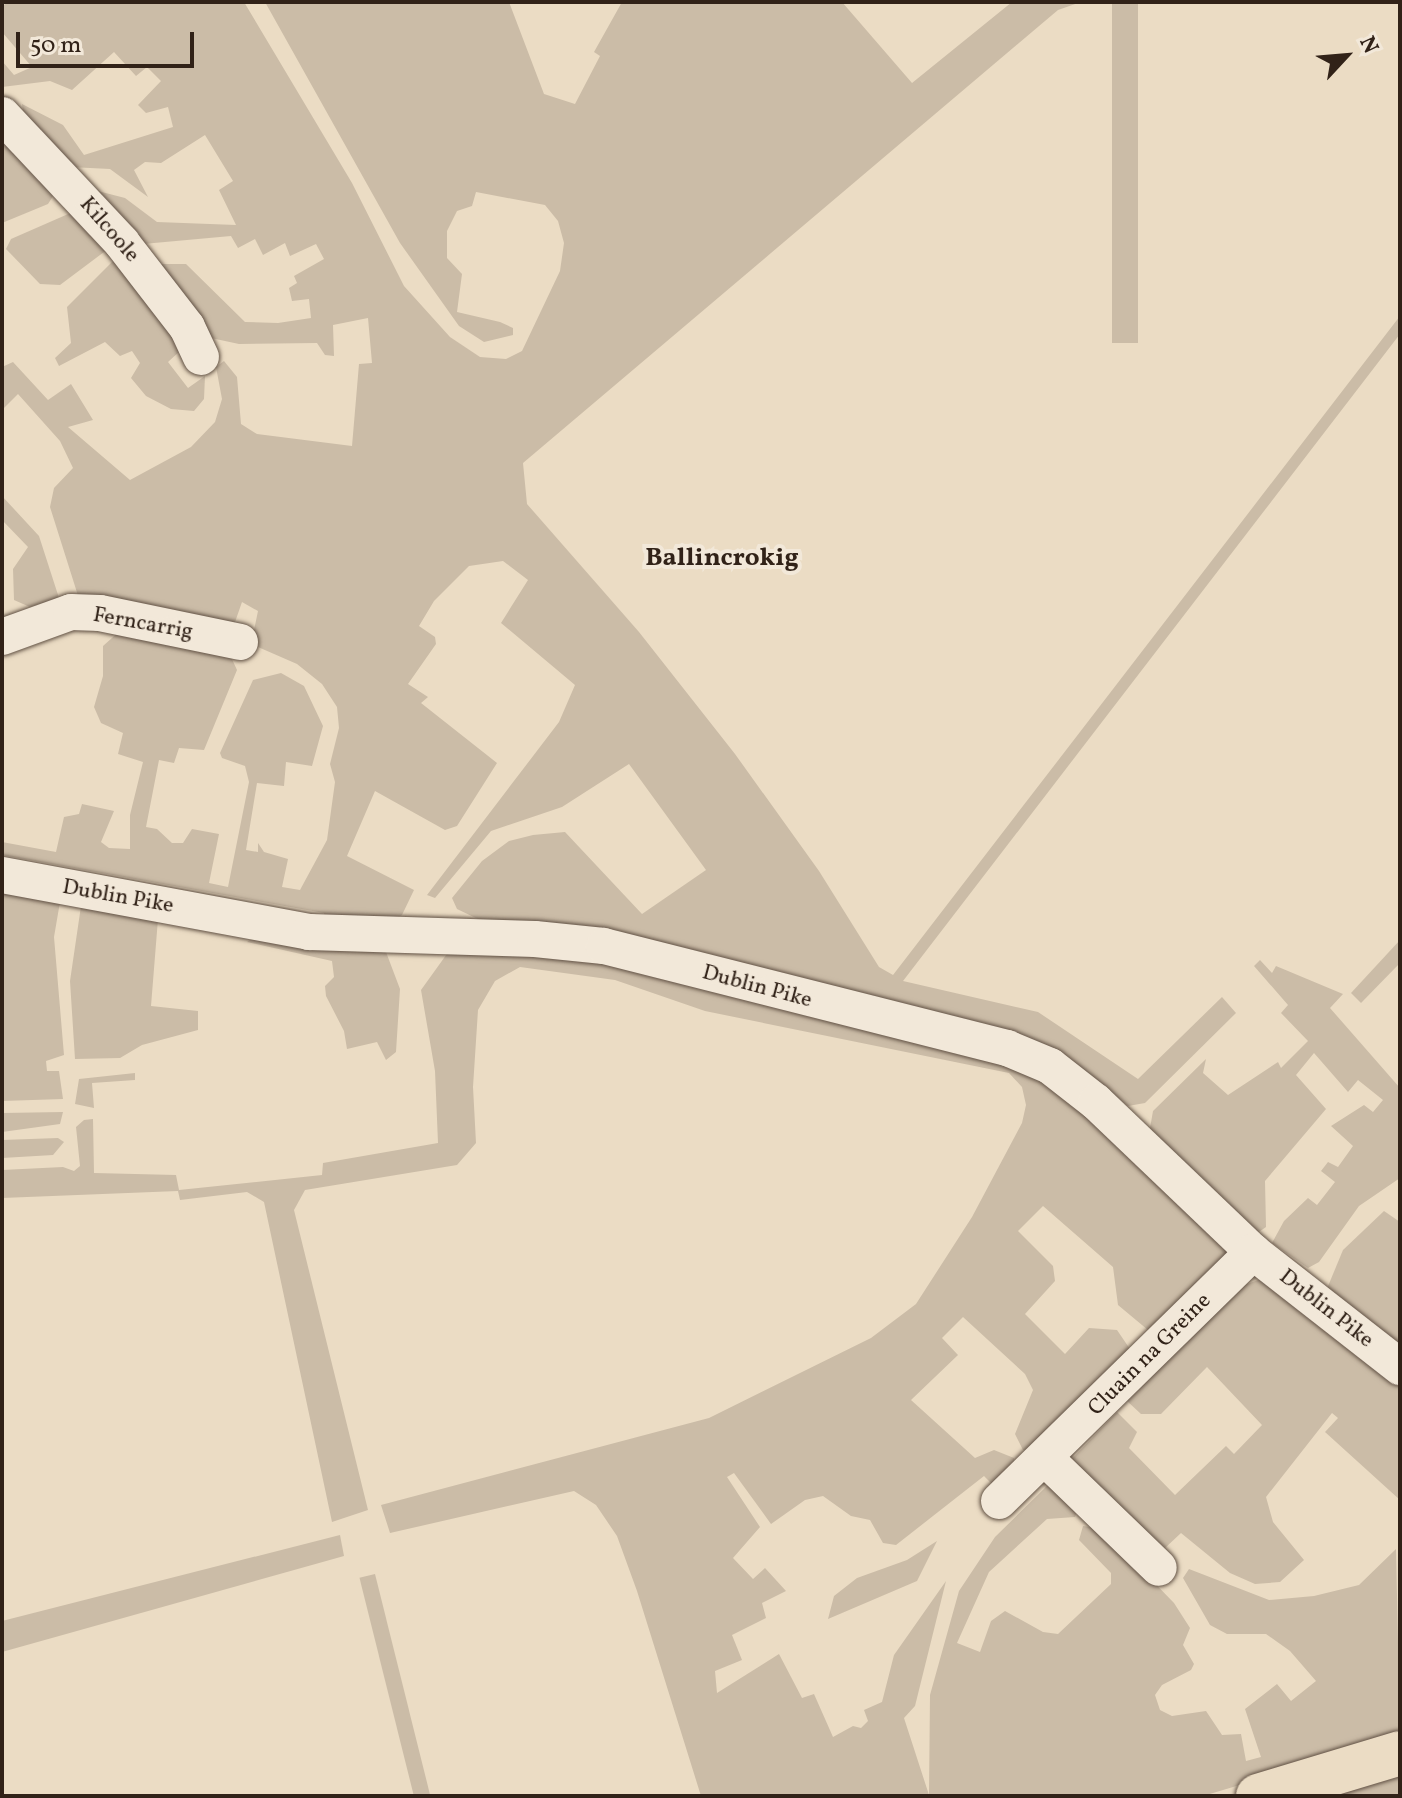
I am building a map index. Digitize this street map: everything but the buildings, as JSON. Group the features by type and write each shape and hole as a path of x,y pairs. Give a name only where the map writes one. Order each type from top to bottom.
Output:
{"main road":[{"path":"1258,1796 1400,1753"}],"street":[{"name":"Kilcoole","path":"2,115 130,253 187,327 201,357"},
{"name":"Ferncarrig","path":"2,637 71,612 100,613 240,642"},
{"name":"Dublin Pike","path":"2,875 309,932 535,939 604,946 1007,1048 1050,1066 1096,1102 1253,1252 1400,1367"},
{"name":"Cluain na Greine","path":"999,1501 1253,1252"},
{"path":"1045,1458 1159,1568"}],"shaded area":[{"path":"9,2 244,2 352,183 404,286 450,337 480,357 506,359 522,351 560,271 564,243 558,221 545,205 476,192 472,206 457,211 447,231 447,258 462,274 457,312 500,322 513,328 513,335 484,342 459,326 400,243 265,2 509,2 544,94 575,104 600,56 594,52 622,2 842,2 912,83 1012,2 1081,2 1058,10 523,463 527,504 639,632 735,754 819,871 879,967 893,975 1400,316 1400,334 903,981 1038,1012 1138,1079 1222,997 1236,1013 1145,1103 1128,1106 1089,1075 480,920 457,909 452,898 482,861 509,841 533,835 565,832 642,914 706,870 629,764 562,807 491,831 435,898 427,895 559,722 575,685 501,623 528,580 503,561 469,566 434,601 419,626 435,637 436,644 408,684 428,697 421,703 497,763 457,826 445,830 375,791 347,856 414,890 402,915 387,924 325,921 324,913 2,855 2,842 56,852 64,817 79,814 82,804 114,811 101,842 109,848 130,849 130,815 143,762 118,754 123,733 101,723 94,707 103,676 103,646 122,629 231,657 237,670 204,750 179,748 174,763 159,760 146,827 157,829 172,843 183,843 192,829 219,834 209,883 228,887 249,782 245,766 222,758 220,753 253,680 281,673 304,686 323,726 312,766 286,762 284,786 257,783 246,850 258,852 258,843 264,852 288,859 282,887 300,890 327,840 335,782 330,764 339,728 337,707 322,684 297,664 258,647 253,635 258,611 242,602 234,625 80,602 50,507 54,488 73,468 60,441 18,394 2,410 2,367 13,362 48,400 71,384 93,420 68,427 130,480 191,447 215,422 222,399 216,367 224,361 237,377 241,424 257,434 352,446 359,364 372,363 368,318 333,325 334,356 325,355 317,343 239,344 211,338 159,268 161,264 186,264 245,322 278,323 311,318 309,299 292,301 289,288 297,283 294,276 324,259 316,244 290,256 285,243 263,255 255,239 238,248 231,236 143,244 94,190 125,198 157,222 236,225 219,190 233,181 205,135 161,163 145,162 134,170 148,197 110,169 70,167 24,119 22,104 63,125 84,155 173,127 168,107 146,113 138,105 161,81 147,67 136,76 114,52 72,90 50,81 2,87 2,61 14,75 32,67 2,32 2,6"},
{"path":"1112,2 1138,2 1138,343 1112,343"},
{"path":"2,134 55,193 48,204 2,223"},
{"path":"75,211 108,249 60,285 40,284 6,249 11,239"},
{"path":"116,258 168,328 180,351 168,362 188,388 205,376 204,399 194,411 171,409 146,396 131,378 140,363 132,351 120,356 105,342 59,366 55,358 71,343 67,307"},
{"path":"2,496 39,536 59,598 30,607 14,600 13,569 28,547 2,520"},
{"path":"2,888 60,902 54,937 64,1055 46,1061 47,1071 59,1071 63,1099 2,1101"},
{"path":"81,906 158,919 151,1006 198,1011 198,1030 142,1045 120,1058 75,1059 70,981"},
{"path":"253,938 386,952 400,989 396,1052 386,1060 377,1042 347,1049 344,1031 326,996 325,986 334,977 332,961 247,942"},
{"path":"1400,940 1400,963 1361,1003 1351,993"},
{"path":"550,949 999,1057 1062,1091 1232,1250 1148,1330 1118,1305 1113,1267 1043,1206 1018,1231 1053,1266 1055,1281 1025,1314 1065,1354 1089,1328 1117,1330 1134,1355 1036,1452 1023,1450 1015,1434 1033,1390 1025,1374 963,1317 942,1338 958,1355 911,1400 975,1458 994,1450 1014,1458 1016,1474 993,1485 984,1476 896,1545 883,1543 870,1520 851,1516 823,1496 805,1500 771,1524 734,1473 727,1477 760,1527 733,1558 753,1579 765,1568 786,1591 762,1603 766,1618 732,1635 742,1660 715,1671 717,1693 779,1654 802,1698 814,1694 833,1737 853,1726 861,1728 868,1721 864,1710 882,1702 894,1655 946,1581 915,1706 904,1718 929,1795 930,1695 959,1591 995,1537 1052,1481 1079,1506 1075,1517 1047,1519 989,1572 957,1643 980,1652 991,1621 1005,1611 1043,1632 1058,1634 1111,1584 1111,1573 1079,1540 1083,1526 1102,1529 1174,1603 1190,1628 1183,1645 1194,1664 1191,1670 1162,1685 1155,1695 1160,1710 1172,1716 1206,1711 1222,1735 1241,1734 1246,1761 1261,1757 1245,1709 1277,1684 1291,1701 1316,1681 1290,1651 1266,1634 1227,1634 1210,1625 1183,1578 1189,1569 1269,1600 1314,1596 1359,1585 1396,1549 1400,1737 1203,1796 701,1796 637,1591 617,1536 596,1505 574,1491 390,1533 381,1505 709,1418 871,1338 916,1304 972,1217 1022,1123 1026,1105 1022,1087 1009,1073 705,1011 615,980 520,967 495,981 478,1010 473,1087 476,1143 457,1165 305,1190 294,1210 368,1510 332,1522 264,1202 247,1192 180,1200 178,1191 2,1198 2,1170 63,1167 74,1171 80,1166 76,1127 84,1120 93,1119 94,1173 176,1175 179,1190 322,1175 323,1163 438,1143 435,1071 421,990 449,951"},
{"path":"1260,960 1272,973 1276,966 1343,994 1330,1008 1400,1088 1400,1178 1359,1206 1319,1262 1308,1268 1272,1243 1284,1221 1308,1198 1317,1205 1335,1182 1321,1171 1328,1162 1338,1167 1353,1146 1331,1126 1364,1105 1373,1112 1383,1100 1358,1080 1348,1092 1314,1053 1296,1075 1326,1109 1265,1181 1266,1227 1256,1234 1149,1134 1153,1111 1206,1059 1203,1073 1228,1095 1278,1062 1281,1068 1308,1041 1281,1013 1288,1005 1254,966"},
{"path":"135,1073 135,1080 92,1083 94,1108 75,1104 79,1079"},
{"path":"63,1112 60,1124 2,1132 2,1113"},
{"path":"58,1138 64,1142 53,1155 2,1158 2,1140"},
{"path":"1384,1211 1400,1222 1400,1357 1326,1291 1343,1250"},
{"path":"1261,1279 1400,1382 1400,1500 1325,1432 1338,1418 1332,1413 1266,1497 1273,1522 1304,1560 1280,1582 1255,1584 1230,1573 1181,1533 1165,1548 1071,1460 1117,1412 1137,1432 1129,1448 1175,1495 1226,1446 1234,1454 1262,1425 1207,1367 1161,1414 1141,1414 1127,1401 1239,1287"},
{"path":"340,1535 344,1556 2,1652 2,1621"},
{"path":"937,1541 917,1581 828,1619 834,1596 857,1578 907,1560"},
{"path":"375,1574 430,1796 414,1796 359,1578"},
{"path":"1400,1775 1400,1796 1304,1796"}],"district":[{"name":"Ballincrokig","path":"722,559"}]}
